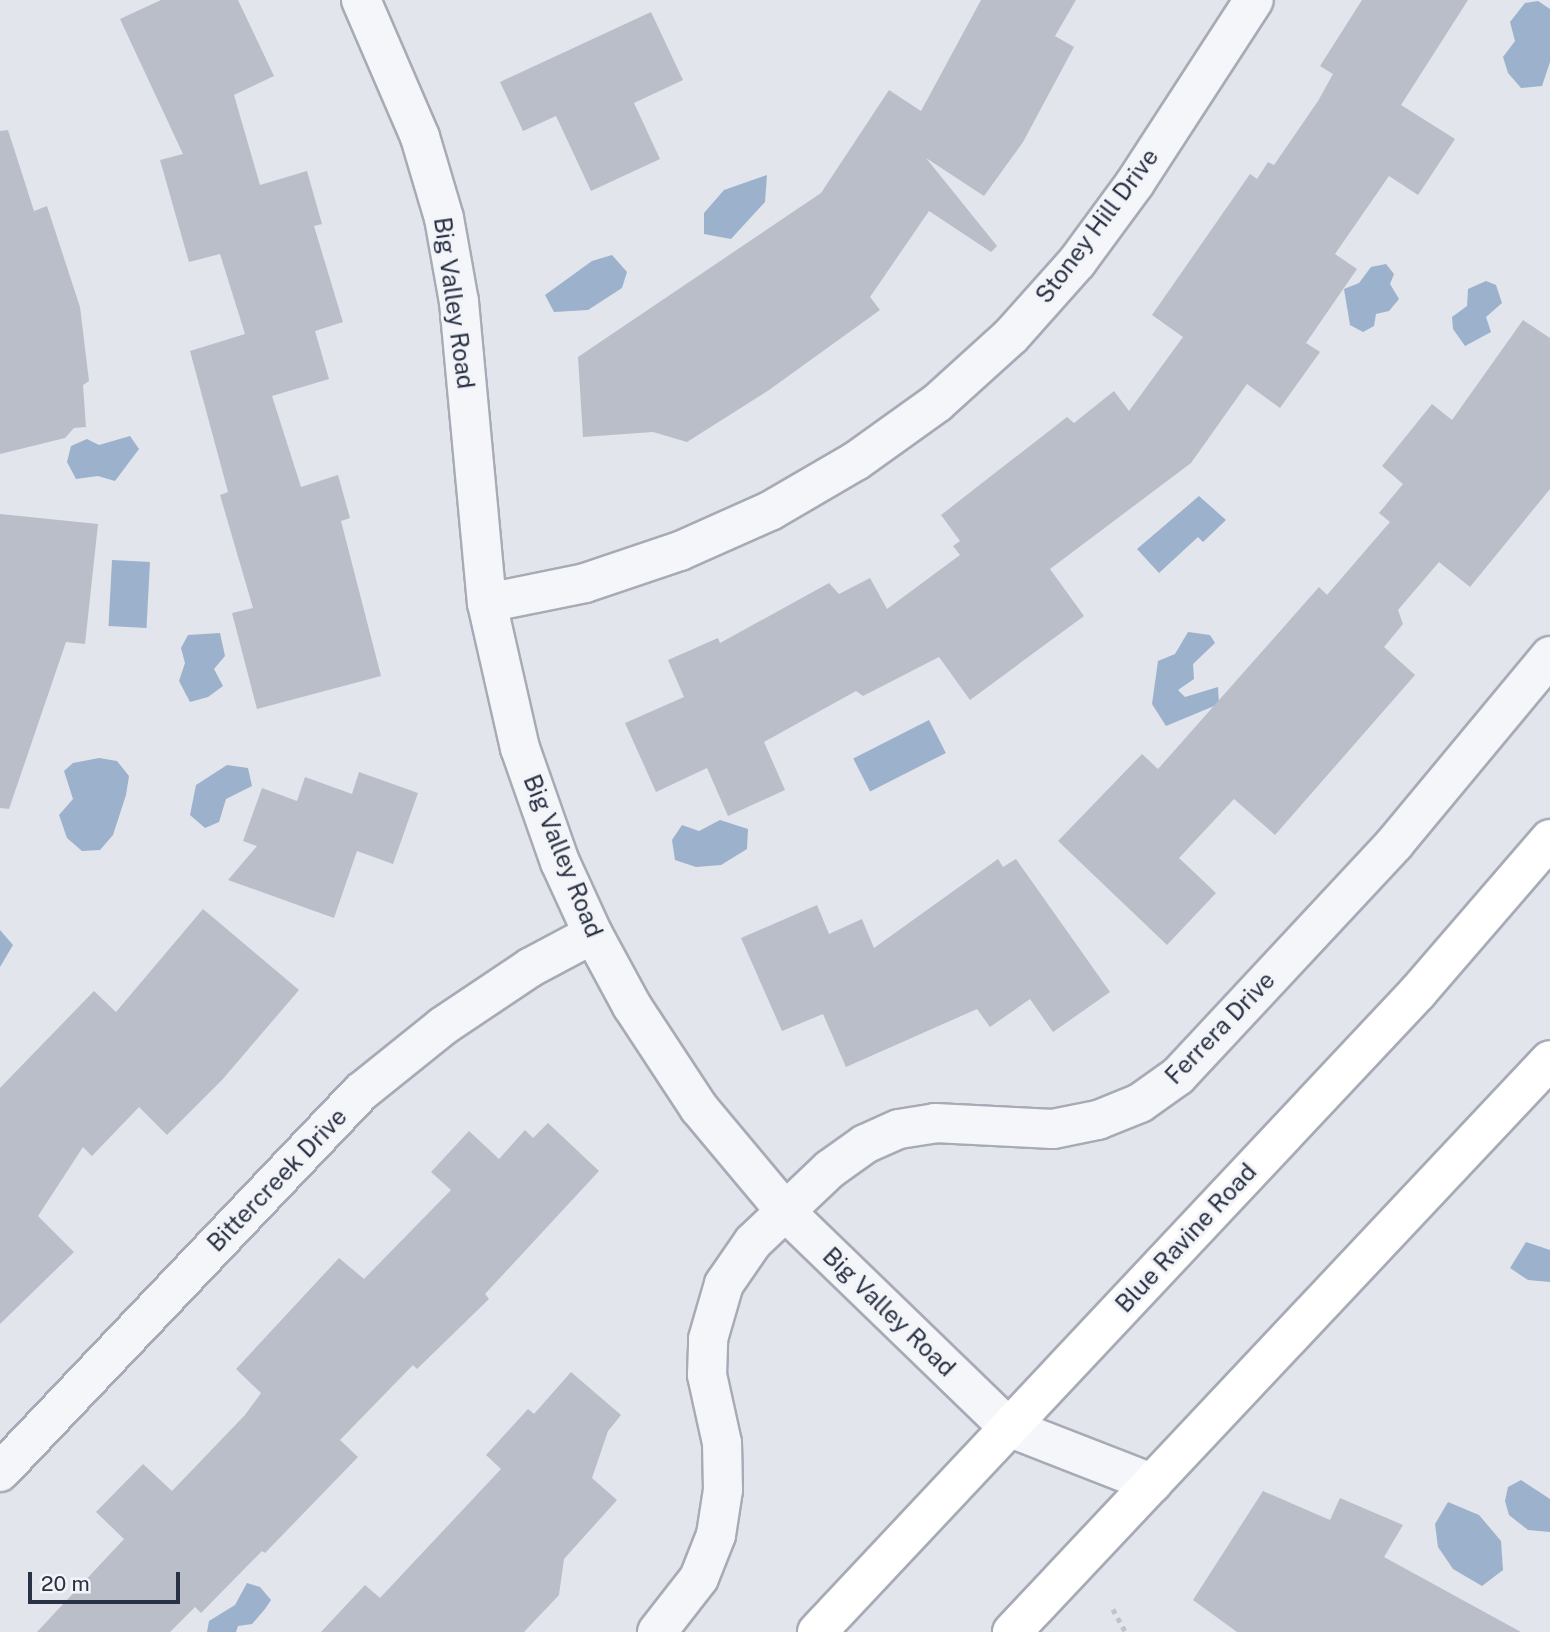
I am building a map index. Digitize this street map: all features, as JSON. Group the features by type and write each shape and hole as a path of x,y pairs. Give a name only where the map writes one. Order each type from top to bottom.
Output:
{"main road":[{"name":"Blue Ravine Road","path":"817,1632 1418,992 1550,839"},
{"path":"1012,1632 1550,1060"}],"street":[{"name":"Big Valley Road","path":"361,0 420,137 444,218 459,302 487,603 520,748 560,862 593,934 632,1006 699,1108 785,1211 1008,1427 1152,1483"},
{"name":"Stoney Hill Drive","path":"487,603 585,583 680,551 770,511 856,461 937,403 1011,336 1077,262 1135,183 1254,0"},
{"name":"Ferrera Drive","path":"657,1632 699,1578 716,1535 723,1490 722,1443 708,1375 708,1339 724,1284 753,1242 830,1169 865,1144 899,1129 935,1123 1053,1129 1098,1120 1140,1103 1178,1076 1395,843 1550,656"},
{"name":"Bittercreek Drive","path":"0,1472 361,1092 443,1026 531,967 593,934"}],"path":[{"path":"1113,1609 1126,1632"}],"water":[{"path":"1538,1 1550,9 1550,62 1542,86 1521,88 1508,73 1503,57 1515,41 1510,22 1525,3"},
{"path":"767,175 765,202 731,239 704,234 704,213 724,190"},
{"path":"612,255 627,272 622,288 588,310 554,312 545,295 592,261"},
{"path":"1386,264 1394,274 1390,284 1399,299 1389,311 1376,314 1374,326 1363,332 1350,325 1344,289 1359,283 1371,267"},
{"path":"1486,281 1496,285 1502,303 1486,317 1491,332 1465,346 1453,329 1452,317 1467,306 1468,289"},
{"path":"130,436 139,449 115,481 98,476 76,479 67,462 71,446 87,439 99,445"},
{"path":"1199,496 1226,520 1203,542 1198,537 1159,573 1137,549"},
{"path":"112,560 150,562 146,628 109,626"},
{"path":"1188,632 1210,635 1215,643 1193,664 1194,679 1178,690 1185,697 1218,687 1219,704 1166,726 1152,704 1158,661 1175,654"},
{"path":"220,633 225,656 214,669 223,686 208,697 190,702 179,681 185,663 181,648 188,635"},
{"path":"929,720 946,753 870,792 853,759"},
{"path":"99,758 117,761 129,776 126,795 113,835 100,850 82,851 67,838 59,815 73,799 64,771 73,763"},
{"path":"227,765 248,768 252,786 226,799 219,822 205,828 190,815 196,785"},
{"path":"720,820 748,829 747,849 721,865 696,867 675,860 672,840 682,825 699,831"},
{"path":"0,930 13,945 0,967"},
{"path":"1526,1242 1550,1250 1550,1282 1528,1280 1510,1268"},
{"path":"1521,1480 1550,1499 1550,1532 1528,1530 1509,1515 1505,1501 1508,1487"},
{"path":"1448,1502 1479,1515 1501,1541 1503,1570 1482,1586 1453,1569 1438,1547 1435,1524"},
{"path":"247,1583 260,1587 271,1600 265,1609 252,1624 238,1626 236,1632 207,1632 209,1621 235,1605"}],"building":[{"path":"161,0 238,0 274,76 234,95 260,185 307,171 322,224 314,226 343,322 315,331 329,379 272,396 301,487 338,475 350,518 341,521 381,676 257,709 232,613 253,608 220,495 228,492 190,351 245,334 220,254 189,262 160,160 183,154 120,19"},
{"path":"981,0 1076,0 1055,36 1074,47 1023,142 984,196 926,158 997,246 991,252 929,211 870,297 880,310 769,390 687,442 653,432 583,437 578,357 821,193 889,90 921,111"},
{"path":"1362,0 1468,0 1401,105 1455,139 1418,195 1389,176 1335,254 1357,269 1306,343 1320,352 1280,408 1247,384 1191,463 1050,569 1084,616 970,700 939,657 863,696 856,691 764,742 785,790 728,816 707,768 656,792 625,723 684,697 668,660 718,638 720,643 829,583 839,594 870,578 887,609 960,555 953,546 960,541 941,515 1067,417 1074,423 1114,391 1129,411 1183,337 1152,315 1250,174 1257,179 1268,162 1274,165 1318,101 1333,74 1320,66"},
{"path":"651,12 683,80 634,103 660,159 591,191 556,116 523,131 500,82"},
{"path":"8,130 34,211 47,206 80,307 89,381 83,385 86,427 74,428 65,438 0,454 0,131"},
{"path":"1523,320 1550,338 1550,489 1470,587 1439,562 1398,610 1403,624 1384,647 1415,675 1275,835 1234,799 1179,858 1216,893 1167,945 1058,841 1142,754 1158,769 1319,587 1327,595 1390,522 1379,513 1403,484 1382,466 1432,404 1452,420"},
{"path":"0,514 98,524 85,644 66,642 9,809 0,808"},
{"path":"359,772 418,793 393,864 357,851 334,918 228,880 257,846 243,841 262,788 297,801 305,777 352,794"},
{"path":"998,859 1003,867 1016,859 1110,992 1053,1032 1030,999 990,1027 977,1009 846,1067 823,1014 782,1031 741,938 817,905 829,934 862,919 874,948"},
{"path":"203,909 299,990 222,1080 167,1135 139,1107 92,1156 83,1147 38,1216 74,1252 0,1324 0,1088 94,991 116,1012"},
{"path":"548,1123 599,1171 485,1294 489,1299 417,1369 413,1365 340,1440 358,1457 265,1553 262,1551 201,1613 195,1607 170,1632 37,1632 124,1539 96,1512 143,1464 172,1491 245,1415 261,1393 236,1369 339,1258 364,1279 451,1190 431,1172 469,1131 499,1159 525,1130 533,1138"},
{"path":"571,1372 621,1415 608,1431 592,1478 617,1500 564,1559 559,1595 524,1632 321,1632 365,1585 380,1598 501,1469 486,1455 528,1409 534,1414"},
{"path":"1263,1491 1330,1520 1340,1498 1403,1525 1384,1557 1521,1632 1237,1632 1193,1600"}]}
